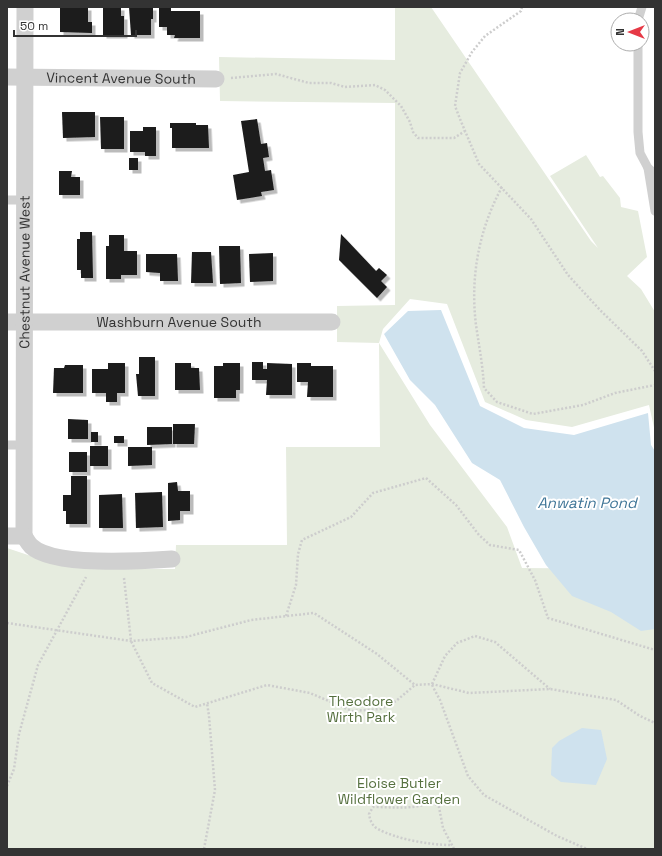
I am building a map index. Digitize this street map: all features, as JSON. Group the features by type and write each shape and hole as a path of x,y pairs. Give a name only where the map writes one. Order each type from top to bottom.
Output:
{"street":[{"name":"Chestnut Avenue West","path":"15,536 24,445 25,7"},
{"name":"Vincent Avenue South","path":"7,77 216,79"},
{"name":"Washburn Avenue South","path":"7,322 332,322"},
{"path":"15,536 43,553 65,558 122,562 172,559"}],"lane":[{"path":"638,52 638,132 640,152 651,171 655,211"},
{"path":"7,200 25,200"},
{"path":"7,445 24,445"}],"path":[{"path":"522,7 521,12 485,36 472,52 460,73 455,106 479,164 531,219 568,275 600,310 642,351 655,371"},
{"path":"216,79 276,74 309,83 331,83 345,87 375,85 385,90 401,106 410,122 413,132 418,138 454,138 465,131"},
{"path":"502,187 491,207 480,239 474,285 476,324 483,364 484,388 497,402 533,414 583,405 615,394 655,385"},
{"path":"286,616 296,585 298,554 302,540 350,517 373,493 426,478 456,505 479,535 490,545 518,550 535,580 548,618 655,650"},
{"path":"7,786 14,769 19,734 38,665 59,629 94,561"},
{"path":"122,562 132,641 152,683 195,707 266,685 310,693 352,711 381,709 396,701 415,685 432,684 469,692 550,689 616,700 640,716 654,722"},
{"path":"7,623 59,629 132,641 186,637 251,620 314,613 377,654 415,685"},
{"path":"432,684 445,656 457,643 475,636 495,642 550,689"},
{"path":"432,684 440,700 468,776 484,795 557,836 587,849"},
{"path":"204,849 215,790 210,716 206,703"},
{"path":"450,845 434,845 406,839 377,828 370,821 369,814 373,807 422,807 433,802 439,807 443,828 449,837 450,845 454,849"}],"green space":[{"path":"395,7 431,7 591,241 598,248 550,176 586,155 600,177 603,176 620,198 621,207 638,211 647,257 627,276 641,289 655,312 655,432 649,405 572,427 526,420 485,402 447,304 410,299 383,329 379,343 337,342 337,306 395,305 395,103 220,101 219,57 395,60"},
{"name":"Theodore Wirth Park","path":"379,343 430,425 507,527 522,568 655,569 655,849 7,849 7,548 43,560 106,569 175,569 176,545 287,545 286,447 380,447"}],"water":[{"name":"Anwatin Pond","path":"441,310 480,406 524,428 574,435 648,413 651,445 655,451 655,629 641,631 611,612 572,596 546,565 524,527 500,480 472,463 435,405 410,380 384,334 408,311"},
{"path":"582,728 601,730 607,759 596,785 561,782 551,775 552,748 559,741"}],"building":[{"path":"60,7 88,7 88,22 92,22 92,33 60,32"},
{"path":"103,7 121,7 121,16 124,16 124,35 103,35"},
{"path":"129,7 153,7 151,35 131,35"},
{"path":"159,8 171,8 171,11 200,11 200,38 174,38 175,35 167,35 167,27 159,27"},
{"path":"62,112 95,112 95,137 63,138"},
{"path":"100,117 124,117 124,149 101,149"},
{"path":"257,119 261,144 267,143 269,157 263,158 265,171 271,170 274,190 261,192 262,196 237,200 233,175 249,172 241,121"},
{"path":"170,123 196,123 196,125 208,125 209,148 172,148 172,128 170,128"},
{"path":"143,127 156,127 156,156 145,156 145,152 130,152 130,131 143,131"},
{"path":"129,158 138,158 138,170 129,170"},
{"path":"59,171 72,171 71,177 80,177 80,195 59,195"},
{"path":"80,232 92,232 93,278 81,278 81,270 77,270 77,239 80,239"},
{"path":"341,234 376,271 379,268 387,275 381,281 387,287 377,298 339,260"},
{"path":"109,235 124,235 124,251 137,251 137,275 121,275 121,279 106,279 106,246 109,246"},
{"path":"219,246 240,246 241,283 220,284"},
{"path":"192,252 211,252 213,283 191,283"},
{"path":"273,253 273,281 250,282 249,254"},
{"path":"146,254 177,254 178,281 160,281 160,273 146,272"},
{"path":"139,357 155,357 155,396 138,396 136,374 139,374"},
{"path":"252,362 263,362 263,369 267,369 267,363 292,364 292,395 266,395 267,380 252,380"},
{"path":"108,363 125,363 125,393 117,393 117,402 106,402 106,393 92,393 92,369 108,369"},
{"path":"175,363 191,363 191,368 199,368 200,390 175,390"},
{"path":"223,363 240,363 240,390 236,390 236,398 214,398 214,366 223,366"},
{"path":"297,363 311,363 311,366 333,366 333,397 307,397 308,382 297,382"},
{"path":"65,365 83,365 83,393 53,393 54,368 64,368"},
{"path":"68,419 88,420 88,439 68,439"},
{"path":"173,424 195,424 194,444 173,444"},
{"path":"147,427 172,427 172,444 147,445"},
{"path":"91,432 98,432 98,442 91,442"},
{"path":"114,436 124,436 124,443 114,443"},
{"path":"90,446 108,446 108,466 90,466"},
{"path":"128,447 152,447 152,465 128,466"},
{"path":"69,452 87,452 87,472 69,472"},
{"path":"71,476 87,476 87,524 66,524 66,511 63,511 63,495 71,495"},
{"path":"177,482 178,491 190,491 190,511 180,511 180,520 168,521 168,483"},
{"path":"162,492 163,527 136,528 135,493"},
{"path":"122,494 123,528 99,528 99,495"}],"park label":[{"name":"Eloise Butler Wildflower Garden","path":"399,792"}]}
